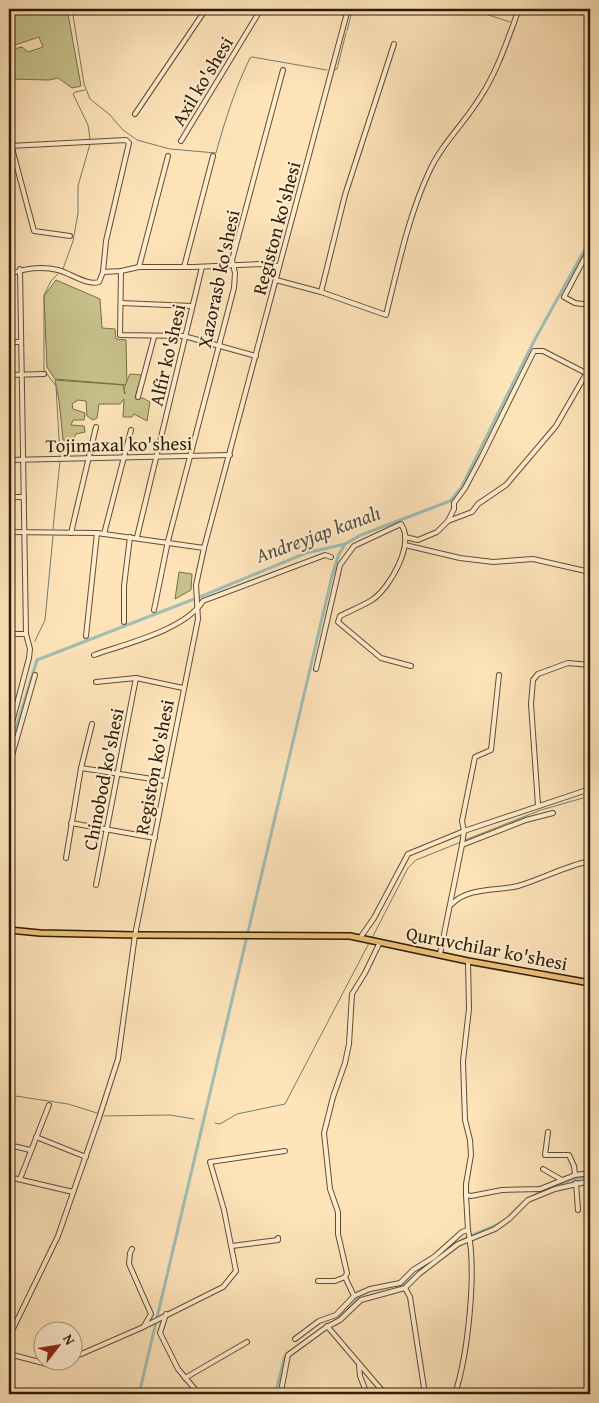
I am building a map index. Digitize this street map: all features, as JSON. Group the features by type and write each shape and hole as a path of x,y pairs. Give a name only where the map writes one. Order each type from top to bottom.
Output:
{"main road":[{"name":"Quruvchilar ko'shesi","path":"9,930 40,933 316,935 363,938 468,961 590,983"}],"street":[{"path":"135,114 206,9"},
{"name":"Axil ko'shesi","path":"181,141 261,9"},
{"name":"Registon ko'shesi","path":"9,1337 58,1236 118,1059 135,935 198,606 196,590 204,548 348,9"},
{"path":"276,280 321,292 386,315 412,213 429,172 445,144 481,97 519,9"},
{"path":"321,292 345,194 394,44"},
{"name":"Xazorasb ko'shesi","path":"154,610 168,541 234,288 235,273 232,260 283,70"},
{"path":"9,137 34,231 70,236"},
{"path":"9,275 20,269 57,270 91,282 99,282 103,272 109,226 129,143 126,140 11,146"},
{"path":"139,266 168,156"},
{"path":"184,266 212,156"},
{"path":"590,248 564,297 575,303 590,306"},
{"path":"103,272 122,271 139,266 202,267 233,264 280,266"},
{"name":"Alfir ko'shesi","path":"137,537 202,267"},
{"path":"9,734 30,649 26,634 20,269"},
{"path":"122,271 120,335 184,336 219,344 256,356"},
{"path":"121,303 192,306"},
{"path":"138,396 154,337"},
{"path":"9,342 21,342"},
{"path":"405,537 418,540 437,532 448,521 454,509 454,502 465,488 481,458 534,351 543,351 586,373"},
{"path":"448,521 472,512 478,504 506,485 556,426 590,367"},
{"path":"9,375 44,374"},
{"path":"70,533 96,427"},
{"path":"104,534 131,430"},
{"name":"Tojimaxal ko'shesi","path":"9,460 230,455"},
{"path":"9,497 24,497"},
{"path":"316,669 340,566 347,554 361,542 401,524 406,530 406,545 398,568 373,600 340,616 338,622 381,658 410,666"},
{"path":"9,532 97,533 168,541 204,548"},
{"path":"86,636 97,533"},
{"path":"124,622 124,586 130,537"},
{"path":"406,545 460,558 493,562 533,559 590,572"},
{"path":"94,655 170,628 203,601 325,555 331,557"},
{"path":"9,634 26,634"},
{"path":"538,804 531,704 533,680 538,674 568,663 590,665"},
{"path":"9,766 35,675"},
{"path":"440,954 452,904 464,831 462,821 475,757 491,750 499,675"},
{"path":"96,682 136,678 183,688"},
{"name":"Chinobod ko'shesi","path":"96,885 136,678"},
{"path":"66,858 81,768 92,724"},
{"path":"81,768 118,772 165,781"},
{"path":"363,938 408,854 538,804 590,789"},
{"path":"462,845 526,820 553,813"},
{"path":"71,824 155,838"},
{"path":"452,904 463,896 489,889 516,886 590,861"},
{"path":"318,1281 335,1281 345,1277 348,1273 338,1234 340,1221 330,1189 324,1133 333,1097 345,1064 349,1044 352,994 365,973 379,942"},
{"path":"455,1394 466,1347 472,1263 466,1195 471,1155 465,1120 462,1061 469,1009 468,961"},
{"path":"20,1179 48,1105"},
{"path":"548,1132 549,1140 544,1151 545,1155 569,1155 574,1166 574,1175"},
{"path":"36,1137 86,1157"},
{"path":"9,1145 30,1150"},
{"path":"82,1354 144,1326 223,1286 236,1271 232,1246 210,1162 285,1151"},
{"path":"544,1169 562,1180"},
{"path":"466,1195 471,1196 510,1189 530,1191 574,1175 590,1174"},
{"path":"9,1177 73,1192"},
{"path":"282,1386 288,1355 327,1326 340,1320 361,1300 405,1288 419,1274 470,1238 495,1229 509,1219 528,1200 576,1183 590,1181"},
{"path":"576,1183 578,1210"},
{"path":"295,1339 320,1321 336,1315 354,1296 370,1289 400,1283 413,1270 434,1257 462,1232 468,1230"},
{"path":"232,1246 278,1240 278,1238"},
{"path":"132,1249 129,1264 151,1314 144,1326"},
{"path":"345,1277 354,1296"},
{"path":"405,1288 410,1298 425,1394"},
{"path":"165,1315 160,1333 185,1378 199,1394"},
{"path":"327,1326 385,1394"},
{"path":"185,1378 247,1342"},
{"path":"9,1354 32,1360"},
{"path":"359,1365 360,1376 367,1394"}],"shaded area":[{"path":"9,9 67,9 81,86 72,88 58,78 49,80 9,79 9,50 22,47 28,52 43,47 39,37 9,47"},
{"path":"56,280 100,299 102,328 115,329 116,339 126,340 127,385 55,379 47,367 44,296"},
{"path":"130,374 142,375 135,397 138,399 143,398 150,402 147,421 134,414 132,417 123,417 124,399 120,404 99,404 97,418 93,420 87,416 86,401 78,400 72,404 73,409 85,413 84,420 73,420 71,425 84,426 85,432 76,434 72,441 63,440 55,380 123,385 125,394 124,388"},
{"path":"179,572 192,574 191,590 175,599"}],"waterway":[{"path":"72,9 84,84 90,99 109,114 123,130 137,140 170,149 216,153 231,105 250,58 327,70"},
{"path":"470,9 510,22"},
{"path":"347,31 352,11"},
{"path":"334,70 337,69 346,33"},
{"path":"85,90 73,94 88,125 90,139"},
{"path":"63,269 73,241 78,213 78,186 90,144"},
{"name":"Andreyjap kanalı","path":"9,751 37,660 207,594 306,553 345,544 361,535 450,501 461,488 534,341 590,240"},
{"path":"58,274 51,281 44,295 44,370 56,386 60,455"},
{"path":"53,529 60,461"},
{"path":"35,641 45,620 53,536"},
{"path":"139,1394 332,576 339,554 345,544"},
{"path":"465,840 541,810 590,796"},
{"path":"372,938 408,868 416,860 461,842"},
{"path":"215,1123 220,1124 237,1114 285,1104 370,941"},
{"path":"9,1095 68,1104 97,1113"},
{"path":"104,1116 170,1115 194,1119"},
{"path":"512,1214 519,1206 537,1193 558,1184 590,1176"},
{"path":"458,1243 504,1221"},
{"path":"399,1289 429,1264"},
{"path":"339,1319 357,1300 383,1292"},
{"path":"275,1394 285,1356 329,1324"}]}
